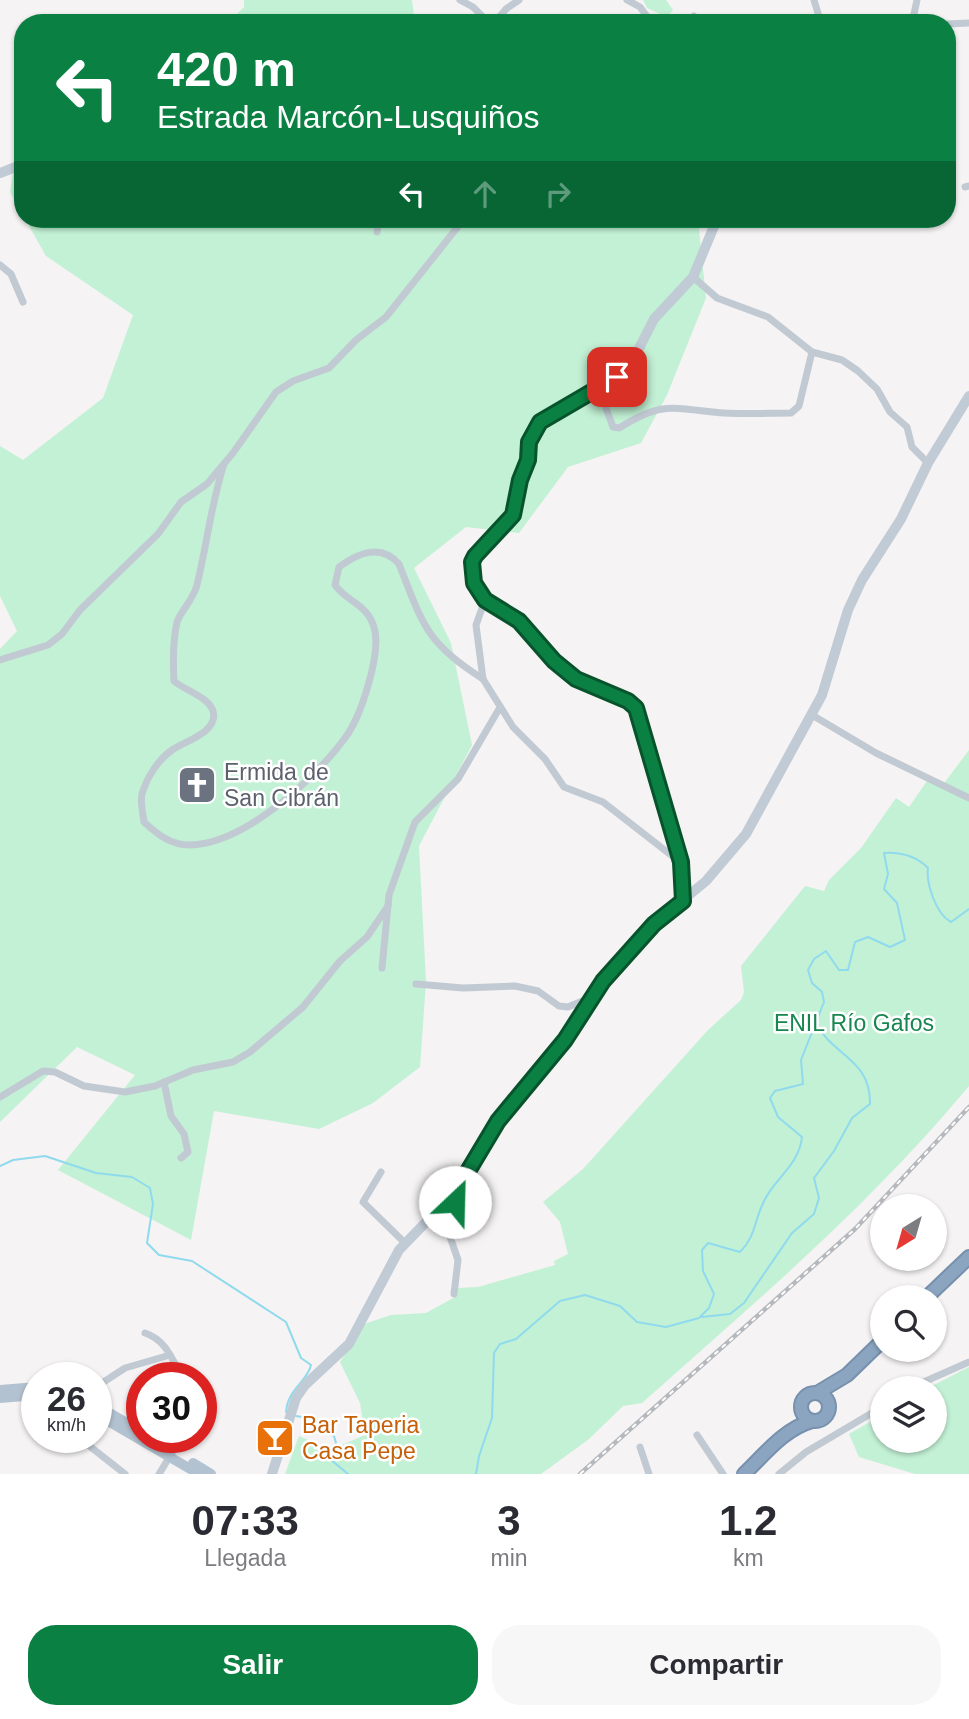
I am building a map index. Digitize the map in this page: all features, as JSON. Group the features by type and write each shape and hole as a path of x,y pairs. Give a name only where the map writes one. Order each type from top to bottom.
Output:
{"highway":[{"path":"940,1285 969,1257"},
{"path":"785,1435 804,1397 817,1393 846,1375 870,1352"},
{"path":"744,1474 799,1424 825,1417 846,1375"},
{"path":"817,1393 825,1397 829,1406"},
{"path":"800,1408 804,1417 812,1421"}],"main road":[{"path":"0,1390 21,1392"},
{"path":"0,1398 21,1396"},
{"path":"167,1453 196,1474"},
{"path":"170,1455 211,1474"}],"street":[{"path":"460,0 481,14"},
{"path":"501,14 519,0"},
{"path":"628,0 640,7 645,14"},
{"path":"377,232 378,228"},
{"path":"0,660 48,645 62,634 80,610 158,534 181,502 207,484 276,392 293,381 329,368 356,340 386,317 457,228"},
{"path":"683,901 681,862 636,708 628,701 576,679 554,661 519,621 485,600 474,583 472,562 481,547 513,515 520,480 528,460 532,432 540,422 629,368 654,319 693,277 713,228"},
{"path":"0,265 11,274 23,302"},
{"path":"693,277 717,298 768,317 812,352 842,360 859,371 877,389 890,412 907,427 912,447 928,463"},
{"path":"598,387 609,421 613,427 619,428 645,413 666,407 714,412 791,413 799,406 812,352"},
{"path":"276,1471 296,1398 304,1385 349,1344 385,1271 405,1243 455,1193 498,1121 565,1040 592,997 654,924 706,881 746,834 822,695 848,610 874,560 901,519 928,463 969,396"},
{"path":"224,464 213,496 197,585 190,605 178,620 174,668 174,681 209,704 213,711 212,721 195,738 172,750 150,774 141,797 144,821 162,838 190,845 224,837 259,818 286,799 347,736 375,666 378,647 374,627 366,610 335,585 339,567 351,559 382,551 391,555 399,564 431,638 444,653 483,679"},
{"path":"485,600 476,625 483,679 499,709 526,743 545,759 564,788 603,802 681,862"},
{"path":"382,968 388,906 400,858 415,822 444,790 458,779 499,709"},
{"path":"812,715 876,753 969,798"},
{"path":"0,1097 43,1071 55,1072 84,1086 134,1091 185,1073 233,1062 250,1052 303,1007 340,961 367,937 388,906"},
{"path":"416,984 463,988 515,986 538,991 559,1006 568,1007 592,997"},
{"path":"164,1082 171,1116 188,1143 188,1152 181,1158"},
{"path":"381,1172 364,1203 405,1243"},
{"path":"454,1294 458,1260 447,1228 455,1193"},
{"path":"145,1333 156,1337 174,1362"},
{"path":"112,1377 125,1368 170,1355"},
{"path":"937,1376 969,1362"},
{"path":"779,1474 806,1452 870,1414"},
{"path":"697,1435 723,1474"},
{"path":"640,1447 649,1474"},
{"path":"98,1453 125,1474"},
{"path":"159,1474 170,1455"}],"green space":[{"path":"244,0 412,0 414,14 237,14 244,7"},
{"path":"643,0 666,0 673,10 670,14 660,14 647,8"},
{"path":"14,167 14,199 10,192"},
{"path":"30,228 699,228 706,298 667,395 641,443 568,467 519,533 466,527 414,568 451,643 472,745 419,846 426,982 420,1067 373,1103 319,1129 214,1111 191,1240 58,1170 135,1075 77,1047 0,1122 0,649 17,631 0,596 0,446 23,460 103,398 133,315 46,256"},
{"name":"ENIL Río Gafos","path":"969,750 969,1086 931,1130 812,1251 642,1403 623,1406 589,1439 541,1474 285,1474 299,1436 330,1450 365,1435 360,1403 340,1362 364,1324 391,1315 426,1313 457,1296 454,1294 458,1293 457,1288 478,1287 555,1265 554,1261 568,1254 560,1222 543,1202 583,1169 708,1030 741,1000 744,992 741,966 805,886 824,891 829,880 861,848 896,798 909,807 927,781 941,784 945,782"},
{"path":"969,1367 969,1474 915,1474 859,1457 849,1434 870,1422 870,1453 947,1453 947,1378"}],"waterway":[{"path":"476,1474 492,1418 494,1353 500,1344 516,1339 560,1301 585,1295 620,1306 637,1322 666,1327 699,1318 709,1308 714,1294 703,1271 702,1250 708,1243 740,1252 745,1247 766,1198 800,1148 802,1137 778,1117 770,1098 775,1091 803,1084 801,1060 824,1002 822,992 812,983 808,970 814,959 826,951 839,970 848,970 855,942 868,937 890,947 905,940 897,903 884,889 888,874 884,853 908,856 928,868 933,898 951,922 969,909"},
{"path":"702,1317 730,1314 744,1303 792,1233 814,1214 819,1198 814,1178 834,1151 852,1118 870,1104 869,1089 864,1077 849,1058 831,1043 816,1022"},
{"path":"0,1166 13,1160 45,1156 96,1173 132,1177 150,1188 153,1204 147,1243 159,1255 192,1261 286,1322 301,1358 311,1365 290,1397 286,1412"},
{"path":"296,1416 316,1420 331,1430 336,1443 330,1459 348,1474"}],"railway":[{"path":"580,1474 855,1229 969,1107"}],"place":[{"name":"Ermida de San Cibrán","path":"197,785"},
{"name":"Bar Taperia Casa Pepe","path":"275,1438"}],"route":[{"path":"455,1202 455,1193 491,1131 565,1040 603,981 654,924 683,901 681,862 636,708 628,701 576,679 536,643 519,621 485,600 474,583 472,562 475,556 509,520 516,508 520,480 530,453 532,432 540,422 617,377"}]}
